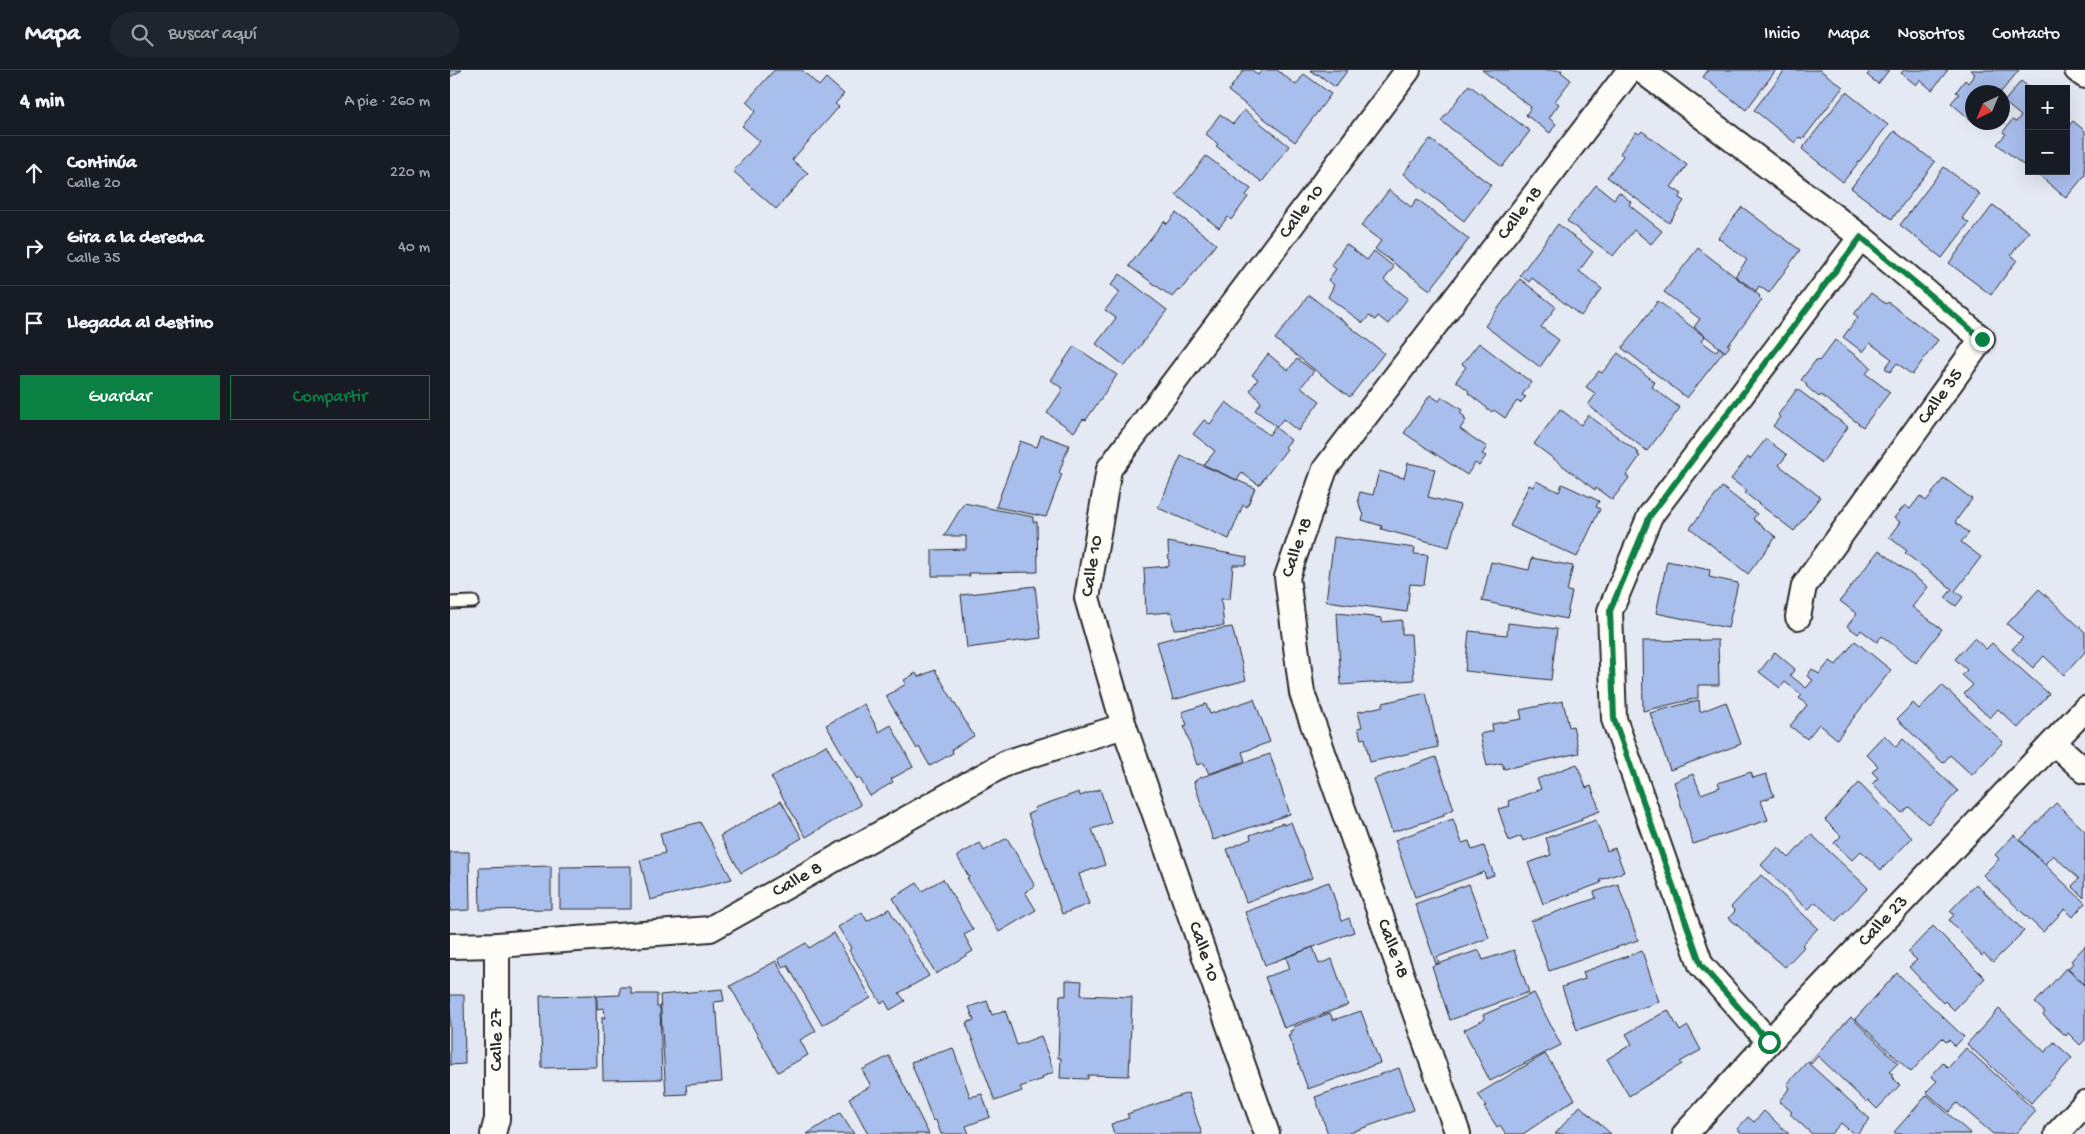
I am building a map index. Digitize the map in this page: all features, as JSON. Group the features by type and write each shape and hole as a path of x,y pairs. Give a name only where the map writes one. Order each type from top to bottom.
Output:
{"street":[{"name":"Calle 10","path":"1267,1134 1124,726 1086,598 1109,468 1408,70"},
{"name":"Calle 18","path":"1458,1134 1302,693 1287,577 1325,469 1630,70"},
{"name":"Calle 35","path":"1641,70 1861,237 1982,339 1804,586 1798,617"},
{"path":"2077,70 2085,76"},
{"path":"1769,1042 1701,965 1614,719 1610,611 1650,516 1861,237"},
{"name":"Calle 23","path":"1685,1134 1769,1042 2085,709"},
{"name":"Calle 8","path":"450,946 497,945 710,929 1008,762 1124,726"},
{"path":"2054,743 2085,771"},
{"name":"Calle 27","path":"493,1134 497,1118 497,945"},
{"path":"2056,1134 2085,1103"}],"lane":[{"path":"450,603 473,602"}],"building":[{"path":"450,70 462,70 450,77"},
{"path":"774,70 802,70 819,86 826,78 844,94 835,104 839,107 792,160 808,173 776,209 733,171 760,141 742,126 756,111 746,102"},
{"path":"1244,70 1252,70 1258,75 1262,70 1277,70 1296,85 1304,74 1331,94 1295,142 1228,91"},
{"path":"1310,70 1348,70 1335,87"},
{"path":"1482,70 1562,70 1561,72 1571,80 1555,101 1559,104 1549,118 1556,124 1550,133 1526,115 1531,107"},
{"path":"1708,70 1776,70 1746,110 1703,77"},
{"path":"1785,70 1820,70 1843,87 1803,139 1799,137 1795,143 1754,110"},
{"path":"1871,70 1889,70 1878,84 1867,75"},
{"path":"1904,70 1948,70 1932,90 1920,80 1916,85 1901,73"},
{"path":"1970,70 2019,70 2007,85 1965,85 1965,115 1951,103 1959,94 1956,92 1965,80 1968,83 1975,74"},
{"path":"2021,81 2026,85 2025,163 2023,165 1997,144 2006,134 2003,132 2004,130 2010,130 2012,120 2016,122 2021,116 2010,107 2010,95"},
{"path":"1469,85 1530,131 1502,167 1441,121"},
{"path":"1846,92 1888,125 1843,182 1802,149"},
{"path":"1244,110 1289,146 1262,182 1216,146 1218,144 1206,134 1220,114 1233,124"},
{"path":"2073,121 2085,131 2085,175 2066,198 2039,175 2070,175 2070,124"},
{"path":"1642,131 1687,165 1671,187 1682,194 1679,198 1684,201 1669,223 1607,177 1623,156 1620,153 1636,132 1639,134"},
{"path":"1894,131 1935,162 1892,219 1851,188"},
{"path":"1430,139 1491,185 1464,221 1403,174"},
{"path":"1206,156 1251,189 1246,195 1248,197 1231,220 1228,217 1219,228 1176,195"},
{"path":"1944,167 1980,194 1962,218 1969,223 1942,258 1900,225"},
{"path":"1596,185 1614,199 1619,192 1631,202 1629,205 1662,231 1651,244 1634,230 1613,256 1567,221"},
{"path":"1389,190 1411,207 1417,199 1469,239 1430,290 1375,249 1381,241 1361,226"},
{"path":"1993,205 2029,232 2011,255 2017,260 1991,295 1949,263"},
{"path":"1742,207 1800,250 1769,293 1759,286 1756,291 1735,276 1747,260 1718,238"},
{"path":"1176,213 1216,244 1180,291 1178,290 1172,297 1129,266 1164,221 1167,224"},
{"path":"1558,224 1593,252 1579,271 1602,289 1581,316 1532,278 1529,282 1520,275"},
{"path":"1346,244 1367,260 1374,251 1394,267 1384,280 1408,298 1388,324 1378,316 1375,320 1369,316 1363,323 1328,297 1334,285 1328,280 1336,269 1331,265"},
{"path":"1698,248 1760,296 1762,300 1730,343 1727,344 1730,346 1725,352 1694,327 1700,319 1664,292"},
{"path":"1120,274 1167,310 1125,366 1096,344 1116,318 1105,310 1120,292 1111,285"},
{"path":"1520,279 1556,307 1541,327 1559,340 1540,367 1485,326"},
{"path":"1871,293 1886,304 1888,302 1938,340 1912,375 1897,363 1890,372 1885,368 1892,359 1870,343 1863,352 1843,337 1858,317 1854,314"},
{"path":"1309,295 1384,353 1350,397 1275,339"},
{"path":"1658,301 1705,337 1701,341 1716,352 1719,347 1724,351 1687,398 1622,348"},
{"path":"1835,340 1871,367 1866,374 1890,392 1863,427 1821,395 1819,397 1801,380 1816,360 1819,361"},
{"path":"1479,343 1531,382 1522,395 1526,397 1520,403 1517,401 1505,418 1494,410 1492,412 1456,381 1466,367 1462,364"},
{"path":"1074,346 1117,375 1086,420 1083,419 1074,432 1047,413 1063,389 1051,380"},
{"path":"1618,353 1655,382 1652,387 1680,408 1647,451 1588,405 1596,394 1586,387 1599,371 1602,373"},
{"path":"1268,354 1288,370 1297,359 1314,371 1301,387 1320,401 1298,431 1283,419 1277,427 1255,410 1261,402 1250,390 1258,379 1252,375"},
{"path":"1797,389 1848,427 1822,463 1773,426 1780,417 1778,415"},
{"path":"1430,395 1439,401 1442,397 1462,410 1460,413 1466,420 1460,429 1487,447 1482,454 1486,456 1479,466 1475,463 1467,475 1404,433"},
{"path":"1226,402 1269,435 1275,427 1291,440 1285,447 1287,449 1259,485 1242,473 1237,480 1204,465 1215,451 1193,434 1204,420 1210,424"},
{"path":"1560,409 1581,425 1588,415 1639,453 1637,454 1640,456 1626,476 1629,478 1612,500 1596,488 1595,490 1534,444"},
{"path":"1041,435 1069,445 1059,473 1062,474 1046,517 996,507 1020,441 1037,447"},
{"path":"1766,439 1787,455 1779,465 1820,497 1794,531 1745,493 1747,491 1731,479 1748,457 1750,459"},
{"path":"1181,456 1255,488 1247,507 1243,505 1229,539 1158,508"},
{"path":"1408,463 1435,469 1428,497 1460,505 1449,547 1381,529 1382,526 1362,520 1364,514 1361,511 1358,499 1360,492 1373,495 1379,471 1404,478"},
{"path":"1944,478 1972,499 1955,522 1969,533 1961,542 1981,557 1955,591 1963,597 1956,606 1945,598 1952,589 1905,553 1907,551 1889,537 1900,522 1894,518 1905,505 1910,509 1920,496 1926,501"},
{"path":"1536,481 1559,492 1562,484 1599,501 1596,507 1600,509 1577,557 1510,526 1529,485 1533,487"},
{"path":"1722,487 1757,514 1753,519 1776,537 1748,574 1690,528"},
{"path":"964,503 1033,517 1033,522 1037,522 1038,572 969,573 970,576 932,576 932,550 966,549 966,536 944,536"},
{"path":"1334,537 1415,548 1414,554 1428,555 1424,585 1410,584 1407,612 1326,601"},
{"path":"1168,542 1247,557 1246,565 1233,565 1230,599 1221,599 1224,626 1174,629 1171,612 1146,614 1144,568 1169,566"},
{"path":"1879,550 1928,587 1912,607 1942,629 1916,663 1882,636 1877,642 1861,630 1858,634 1847,626 1857,614 1840,601"},
{"path":"1532,558 1573,566 1567,591 1572,592 1566,619 1482,601 1491,562 1529,570"},
{"path":"1667,561 1710,570 1709,577 1738,583 1728,628 1656,613"},
{"path":"1035,586 1041,638 967,648 961,595"},
{"path":"2039,589 2085,632 2085,652 2064,675 2044,656 2033,668 2012,649 2023,638 2007,624"},
{"path":"1337,613 1382,618 1382,622 1402,620 1402,634 1411,634 1414,680 1341,685"},
{"path":"1508,623 1557,629 1551,680 1465,671 1469,631 1507,635"},
{"path":"1232,627 1246,680 1173,700 1157,642 1187,634"},
{"path":"1974,638 1986,649 1992,643 2049,694 2018,728 1998,709 1990,718 1964,694 1973,685 1962,675 1967,670 1955,659"},
{"path":"1718,640 1719,685 1698,685 1698,698 1643,711 1642,641"},
{"path":"1855,641 1891,670 1837,739 1819,724 1807,739 1790,726 1807,705 1799,698 1802,695 1785,682 1780,688 1759,672 1775,652 1795,669 1790,675 1806,688 1813,680 1807,676 1812,669 1819,674 1830,661 1836,665"},
{"path":"935,670 974,736 952,749 953,753 930,766 919,747 917,749 886,696 906,684 904,680 916,673 918,677"},
{"path":"1942,685 2003,742 1972,775 1950,755 1943,763 1897,719 1913,703 1919,709"},
{"path":"1426,693 1438,747 1370,762 1365,738 1361,739 1358,728 1362,727 1358,712 1383,706 1383,703"},
{"path":"1254,699 1270,742 1242,752 1245,761 1209,774 1204,763 1197,765 1184,726 1187,725 1182,712 1206,704 1210,714"},
{"path":"1699,700 1700,712 1726,702 1741,744 1670,770 1650,713"},
{"path":"1563,701 1569,727 1573,726 1579,753 1504,769 1502,763 1487,766 1480,734 1493,731 1492,724 1522,719 1520,710"},
{"path":"864,704 879,732 891,725 913,767 891,779 893,782 870,796 859,777 857,779 826,725"},
{"path":"1884,735 1896,747 1903,739 1958,791 1928,824 1909,807 1902,813 1872,784 1878,778 1872,772 1878,766 1866,754"},
{"path":"826,745 861,805 806,837 771,777"},
{"path":"1270,754 1290,814 1213,840 1194,782 1199,778"},
{"path":"1436,757 1454,809 1443,814 1444,816 1392,832 1374,779"},
{"path":"1577,764 1586,788 1591,786 1600,811 1581,818 1582,820 1523,841 1521,836 1509,841 1498,809 1510,806 1508,801 1541,789 1537,779"},
{"path":"1751,772 1753,778 1766,774 1774,796 1761,801 1768,820 1693,844 1674,782 1693,774 1701,794 1720,787 1718,783"},
{"path":"1859,783 1912,838 1881,870 1861,851 1852,860 1834,843 1841,836 1825,820"},
{"path":"1100,789 1111,823 1092,829 1105,865 1079,874 1089,904 1062,914 1028,814 1035,811 1034,808 1079,792 1080,796"},
{"path":"781,801 802,838 741,873 720,836"},
{"path":"2056,803 2085,831 2084,898 2072,886 2079,879 2053,855 2045,864 2020,840"},
{"path":"1453,819 1462,843 1469,841 1472,850 1484,846 1494,875 1486,878 1484,872 1415,897 1395,840"},
{"path":"1596,820 1607,851 1615,848 1624,872 1600,880 1601,883 1543,904 1528,863 1551,855 1546,838"},
{"path":"700,822 732,879 650,900 640,860 665,853 660,833"},
{"path":"1291,822 1312,878 1246,902 1227,849 1251,839 1250,835"},
{"path":"1811,834 1868,888 1836,921 1815,902 1808,910 1761,865 1778,847 1789,858"},
{"path":"2014,835 2085,903 2073,917 2065,909 2043,932 1983,875 1999,859 1995,855"},
{"path":"1007,838 1035,886 1025,892 1036,910 999,932 967,878 969,877 957,856 980,843 984,851"},
{"path":"450,852 469,852 470,910 450,911"},
{"path":"551,866 551,909 480,910 479,868"},
{"path":"631,866 631,909 560,909 560,867"},
{"path":"1761,875 1818,928 1802,945 1804,947 1785,967 1729,918 1735,911 1731,907"},
{"path":"943,879 973,930 964,935 973,951 936,974 893,898 917,883 922,891"},
{"path":"1329,882 1342,921 1349,918 1354,932 1265,965 1245,912"},
{"path":"1469,884 1489,938 1437,957 1439,963 1436,964 1415,904"},
{"path":"1618,884 1638,940 1549,971 1531,921 1596,898 1594,892"},
{"path":"1976,884 2024,931 1993,962 1984,954 1982,956 1949,920 1954,915 1950,911"},
{"path":"889,909 929,976 899,993 905,1001 890,1010 885,1001 881,1003 849,950 851,948 838,927 862,912 867,921"},
{"path":"1933,926 1985,978 1954,1010 1945,1001 1943,1003 1909,967 1917,960 1908,952"},
{"path":"834,933 871,998 822,1025 788,966 783,968 778,959 806,943 809,948"},
{"path":"2085,946 2085,985 2068,969 2073,963 2071,961"},
{"path":"1313,947 1319,964 1332,959 1348,1005 1284,1028 1265,977 1290,969 1286,957"},
{"path":"1479,950 1483,960 1514,950 1529,992 1450,1020 1432,966"},
{"path":"1642,951 1659,1002 1577,1030 1562,987 1585,979 1583,972"},
{"path":"776,961 816,1031 800,1040 808,1055 778,1072 730,986"},
{"path":"2066,968 2085,986 2085,1040 2080,1045 2068,1033 2066,1036 2043,1015 2045,1012 2035,1003"},
{"path":"1897,973 1964,1037 1955,1046 1949,1040 1946,1042 1942,1038 1911,1072 1855,1019"},
{"path":"1066,980 1082,981 1081,995 1132,997 1129,1076 1088,1075 1088,1079 1060,1078 1061,1058 1058,1058 1060,995 1066,996"},
{"path":"620,987 631,987 631,994 657,994 657,1007 660,1007 662,1079 603,1080 602,1017 605,1018 604,1008 597,1009 597,996 620,995"},
{"path":"722,989 724,1001 714,1002 715,1013 717,1013 722,1082 686,1085 687,1094 666,1095 660,995"},
{"path":"1534,993 1561,1045 1490,1081 1464,1030 1485,1019 1483,1015"},
{"path":"450,995 464,995 465,1064 450,1065"},
{"path":"596,995 597,1067 542,1068 540,996"},
{"path":"987,1001 992,1015 1005,1010 1017,1045 1041,1036 1054,1072 1042,1077 1043,1079 1020,1087 1022,1091 995,1101 966,1023 974,1020 969,1007"},
{"path":"1999,1009 2045,1052 2054,1042 2072,1058 2031,1103 1967,1044"},
{"path":"1668,1010 1680,1031 1688,1026 1701,1050 1680,1062 1682,1064 1629,1096 1607,1059 1632,1044 1626,1034"},
{"path":"1361,1011 1380,1063 1308,1089 1288,1035 1291,1034 1290,1031 1294,1030 1293,1027 1330,1013 1333,1020"},
{"path":"1851,1017 1898,1063 1889,1072 1893,1074 1891,1076 1900,1085 1877,1109 1868,1100 1866,1102 1818,1056 1811,1064 1809,1062"},
{"path":"953,1048 970,1097 982,1094 990,1117 966,1126 969,1134 941,1134 936,1120 933,1121 911,1062"},
{"path":"1966,1048 2036,1111 2015,1134 1993,1134 1957,1103 1949,1112 1926,1092 1937,1081 1931,1076 1943,1063 1948,1068"},
{"path":"1545,1054 1575,1099 1523,1134 1506,1134 1500,1125 1497,1127 1478,1094"},
{"path":"889,1056 929,1134 868,1134 849,1098 871,1086 862,1070"},
{"path":"1807,1062 1870,1119 1857,1134 1854,1134 1841,1123 1831,1134 1812,1134 1779,1101 1790,1088 1787,1084"},
{"path":"1399,1068 1414,1110 1346,1134 1328,1134 1315,1097"},
{"path":"1188,1093 1202,1134 1114,1134 1111,1124 1129,1118 1127,1114"},
{"path":"1927,1095 1971,1134 1897,1134 1894,1132"},
{"path":"1580,1106 1611,1134 1555,1134"},
{"path":"1764,1111 1789,1134 1743,1134 1737,1129 1748,1117 1754,1122"},
{"path":"840,1113 854,1134 807,1134"}],"route":[{"path":"1769,1042 1701,965 1614,719 1610,611 1650,516 1861,237 1982,339"}]}
